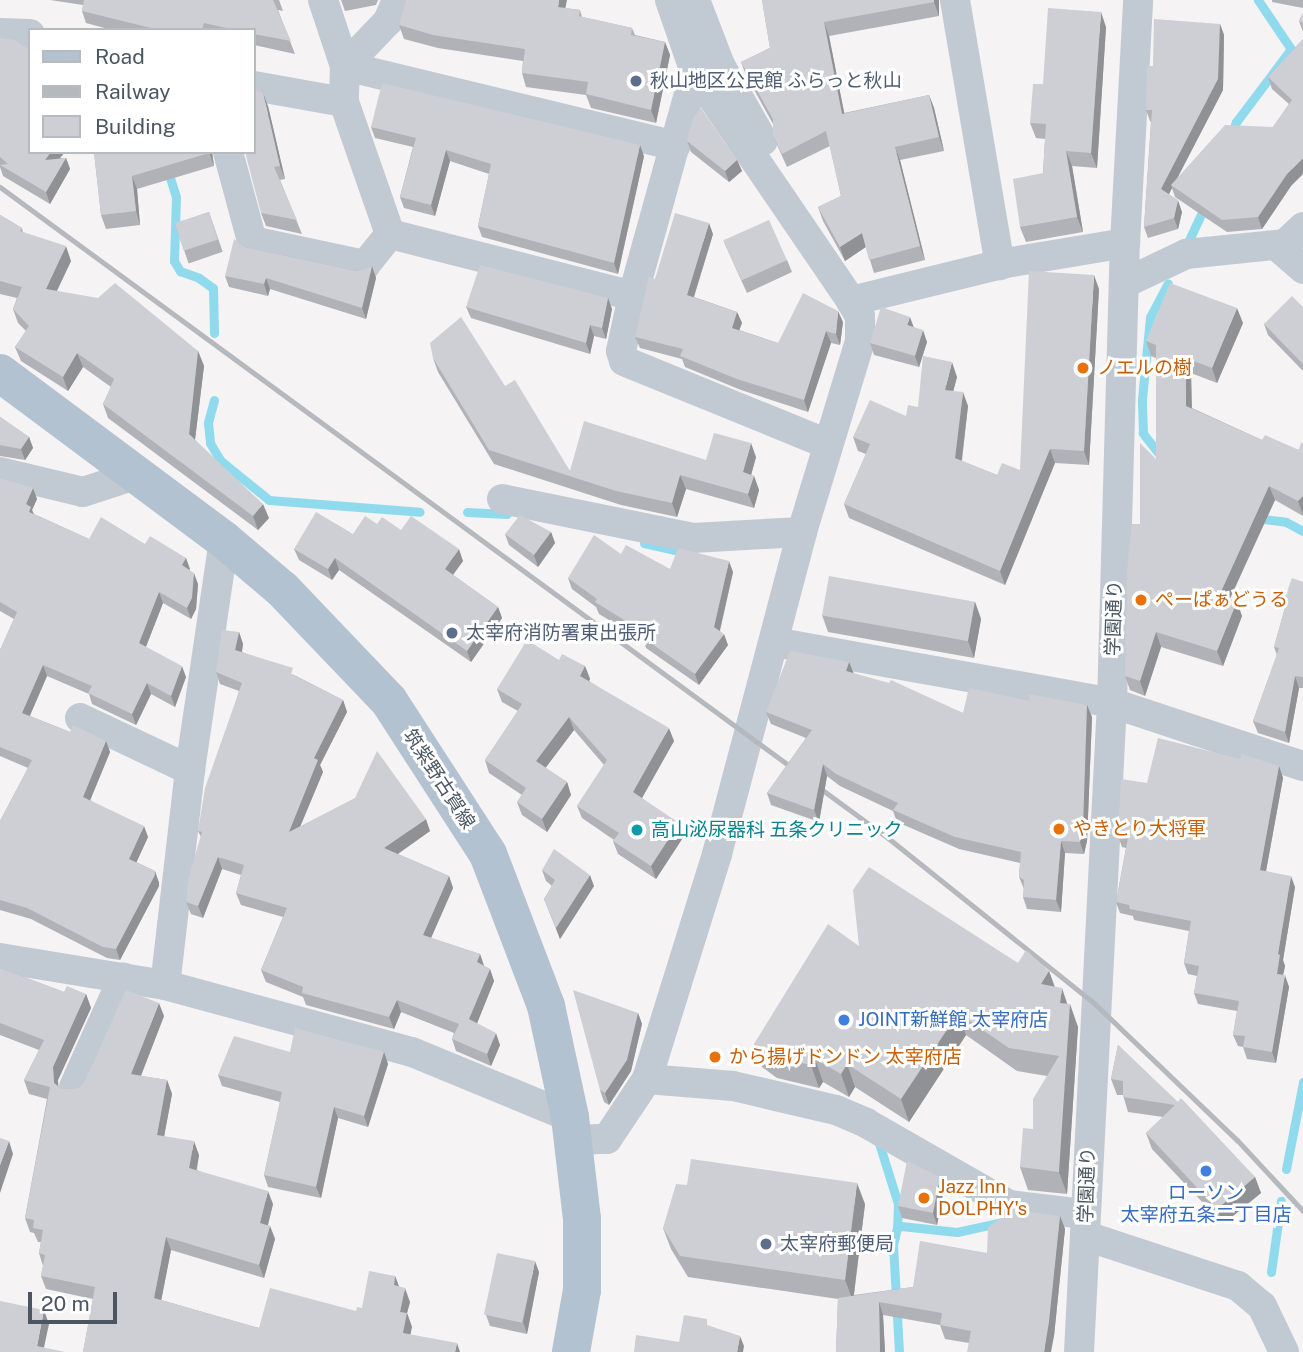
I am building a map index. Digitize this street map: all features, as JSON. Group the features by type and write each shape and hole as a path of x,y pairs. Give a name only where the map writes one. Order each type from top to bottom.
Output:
{"main road":[{"name":"筑紫野古賀線","path":"0,373 138,474 224,540 283,590 389,701 488,854 546,1006 572,1128 582,1219 582,1278 571,1352"}],"street":[{"path":"323,0 345,66 344,103 390,234"},
{"path":"345,66 388,21 397,0"},
{"path":"0,958 165,985 412,1052 572,1128 607,1139 647,1079 717,854 802,532 860,341 860,316 695,72 670,0"},
{"path":"695,0 720,65 808,218 846,294"},
{"path":"955,0 1000,265"},
{"name":"学園通り","path":"1079,1352 1112,704 1125,243 1138,0"},
{"path":"0,33 28,34"},
{"path":"345,66 675,146"},
{"path":"695,72 634,296 621,351 624,361 827,444"},
{"path":"256,86 344,103"},
{"path":"229,154 251,240 365,265 390,234"},
{"path":"1125,283 1186,254 1277,246 1292,240 1303,228"},
{"path":"390,234 634,296"},
{"path":"846,294 1125,243"},
{"path":"1277,246 1303,269"},
{"path":"0,472 83,492 138,474"},
{"path":"502,499 693,538 802,532"},
{"path":"165,985 190,770 224,540"},
{"path":"774,642 1112,704 1303,765"},
{"path":"80,718 190,770"},
{"path":"74,1087 123,978"},
{"path":"647,1079 733,1086 836,1110 866,1123 1009,1205 1086,1225 1238,1286 1262,1306 1284,1352"}],"building":[{"path":"84,0 273,0 291,41 256,34 256,28 226,28 204,23 203,28 151,28 82,11"},
{"path":"406,0 559,0 558,7 580,10 579,16 632,28 631,35 665,42 651,110 586,94 588,82 522,73 525,49 433,35 399,25"},
{"path":"762,0 934,0 824,22 842,114 929,95 939,137 895,147 920,246 869,260 862,233 840,247 818,207 841,196 826,131 782,154 773,136 773,119 741,62 770,48"},
{"path":"1048,8 1101,12 1091,153 1066,151 1077,217 1020,227 1013,179 1043,173 1046,124 1030,123 1033,84 1043,84"},
{"path":"1154,19 1220,24 1218,79 1161,189 1178,200 1174,218 1144,227 1152,110 1146,110 1147,66 1153,66"},
{"path":"0,38 14,40 28,49 28,154 50,154 45,160 66,158 46,192 0,165 8,164 0,157"},
{"path":"1303,39 1303,158 1287,174 1258,217 1222,220 1171,185 1225,125 1273,127 1292,100 1268,77"},
{"path":"382,83 640,145 614,263 478,226 491,164 446,150 431,205 400,197 416,138 371,127"},
{"path":"256,91 263,93 280,166 274,167 297,220 261,213 246,154 256,154"},
{"path":"701,108 737,160 725,171 687,141 693,118"},
{"path":"94,154 206,154 132,176 136,211 101,215"},
{"path":"209,212 218,240 184,251 175,223"},
{"path":"675,213 709,223 687,295 737,312 732,328 778,343 803,293 838,311 836,334 826,331 804,400 737,379 680,356 683,349 635,337 649,277 655,279"},
{"path":"0,215 22,228 20,231 66,246 46,289 98,298 115,283 198,351 189,434 263,504 253,516 103,404 114,379 77,353 63,377 15,347 29,326 13,309 22,287 0,281"},
{"path":"769,220 787,260 741,281 723,240"},
{"path":"234,239 244,247 357,271 372,266 362,308 266,278 264,284 225,276"},
{"path":"480,265 608,298 602,328 590,325 586,343 466,307"},
{"path":"1029,271 1094,275 1084,451 1050,449 1000,571 844,504 870,444 853,437 870,400 906,416 908,405 918,407 923,356 952,362 945,390 963,392 955,458 997,475 1002,463 1020,470"},
{"path":"1170,283 1237,308 1212,368 1186,358 1186,406 1262,440 1265,435 1299,450 1301,442 1303,496 1298,501 1269,486 1219,596 1237,601 1217,651 1156,632 1140,681 1125,676 1127,571 1132,524 1140,524 1140,443 1156,459 1156,345 1146,341"},
{"path":"1292,296 1303,307 1303,364 1264,324"},
{"path":"881,307 910,317 907,325 923,330 915,356 870,343"},
{"path":"461,317 505,386 515,380 570,471 584,421 706,460 714,433 751,443 743,472 754,476 748,494 680,475 672,503 616,491 489,450 433,358 430,343"},
{"path":"0,417 29,437 21,449 0,445"},
{"path":"0,478 33,488 26,504 31,507 29,512 89,539 101,517 145,544 150,536 186,558 182,565 194,573 192,598 187,608 159,592 139,643 182,666 171,696 147,683 132,714 88,693 92,686 43,665 22,713 70,732 73,725 106,741 83,797 144,826 129,859 155,871 155,875 116,949 103,947 27,908 0,900 0,821 32,760 0,747 0,650 17,612 0,602"},
{"path":"316,512 353,534 365,516 377,524 382,517 401,530 411,516 459,549 445,569 498,607 467,651 335,558 328,569 294,549"},
{"path":"520,515 551,532 534,555 505,534"},
{"path":"594,535 621,554 626,545 670,569 678,548 729,561 714,627 724,634 695,674 642,637 645,633 595,602 597,599 568,578"},
{"path":"829,576 975,602 968,641 822,615"},
{"path":"1292,578 1303,582 1303,677 1295,676 1285,732 1253,721 1279,648 1274,647 1286,603 1283,602"},
{"path":"222,630 239,632 235,650 293,668 291,674 343,700 314,758 318,760 289,832 355,798 377,751 426,819 384,848 449,876 423,935 480,954 477,962 490,969 469,1019 496,1033 487,1054 452,1039 459,1024 397,1000 389,1017 302,993 303,987 261,970 287,908 236,893 244,865 218,857 198,906 186,902 189,876 202,832 198,831 205,788 242,683 216,672"},
{"path":"527,640 559,660 562,654 585,666 580,676 669,728 633,792 679,823 651,866 613,841 619,833 577,806 607,760 569,717 536,761 567,782 542,819 517,802 526,788 485,760 522,704 497,689"},
{"path":"790,651 849,662 846,671 889,683 891,680 963,713 969,688 1029,701 1029,694 1087,705 1083,829 1080,842 1061,841 1056,900 1023,897 1024,880 1019,877 1021,852 955,837 893,810 898,803 836,774 823,764 814,810 767,793 812,730 766,712"},
{"path":"1158,738 1240,759 1242,754 1279,766 1260,870 1291,876 1278,954 1277,974 1285,975 1272,1052 1243,1047 1245,1036 1233,1035 1239,1001 1194,993 1199,966 1184,963 1191,921 1130,909 1129,905 1116,902 1128,838 1118,836 1121,779 1147,783"},
{"path":"554,849 590,875 556,928 544,899 555,880 542,870"},
{"path":"869,867 1018,963 1026,950 1049,971 1041,984 1062,988 1060,1003 1070,1004 1059,1172 1020,1167 1023,1128 1033,1129 1033,1099 1059,1056 1009,1048 958,1013 901,1099 847,1064 841,1074 815,1059 811,1065 769,1056 754,1044 828,924 859,946 853,890"},
{"path":"0,968 64,992 67,986 86,994 53,1067 54,1083 62,1089 79,1088 85,1081 126,990 159,1003 131,1074 167,1080 157,1135 194,1141 189,1168 268,1191 260,1223 270,1226 259,1265 166,1237 154,1298 259,1328 270,1288 356,1311 357,1307 362,1308 369,1271 395,1276 394,1285 405,1288 400,1312 407,1313 403,1333 457,1343 455,1352 83,1352 95,1287 41,1276 45,1255 39,1253 43,1230 33,1228 34,1220 25,1218 50,1087 24,1080 44,1040 0,1023"},
{"path":"573,990 638,1013 627,1060 605,1093 600,1090"},
{"path":"295,1028 384,1052 364,1116 334,1107 316,1187 264,1175 282,1092 218,1075 234,1036 290,1052"},
{"path":"1118,1045 1178,1102 1181,1098 1255,1177 1217,1209 1146,1133 1175,1105 1123,1097 1123,1081 1111,1079"},
{"path":"0,1138 9,1141 0,1165"},
{"name":"太宰府郵便局","path":"691,1159 857,1183 845,1280 680,1256 663,1228 676,1184 687,1185"},
{"name":"Jazz Inn DOLPHY's","path":"907,1161 940,1177 933,1213 898,1206"},
{"path":"1014,1210 1060,1216 1044,1352 967,1352 971,1331 940,1325 942,1313 879,1302 880,1352 836,1352 838,1298 913,1287 920,1241 987,1253 988,1227"},
{"path":"497,1253 535,1261 522,1323 484,1315"},
{"path":"0,1301 44,1310 37,1346 65,1352 0,1352"},
{"path":"684,1315 707,1319 707,1325 740,1336 737,1352 634,1352 636,1335 679,1342"}],"waterway":[{"path":"1232,134 1236,122 1291,49 1258,0"},
{"path":"163,154 176,197 174,261 180,271 199,278 213,288 214,333"},
{"path":"1189,240 1205,206"},
{"path":"1163,459 1143,433 1142,399 1150,317 1168,283"},
{"path":"214,400 208,423 210,443 221,461 269,500 420,512"},
{"path":"467,512 507,514"},
{"path":"1255,518 1286,522 1303,531"},
{"path":"644,543 674,550 689,550"},
{"path":"1286,1169 1303,1082"},
{"path":"878,1140 898,1204 897,1228"},
{"path":"1271,1272 1281,1201"},
{"path":"899,1352 893,1245 897,1228 901,1226 957,1232 1002,1222"}],"railway":[{"path":"0,187 888,838 1095,1004 1237,1140 1303,1211"}],"place":[{"name":"秋山地区公民館 ふらっと秋山","path":"636,81"},
{"name":"ノエルの樹","path":"1083,368"},
{"name":"ぺーぱぁどうる","path":"1141,600"},
{"name":"太宰府消防署東出張所","path":"452,633"},
{"name":"やきとり大将軍","path":"1059,829"},
{"name":"高山泌尿器科 五条クリニック","path":"637,830"},
{"name":"JOINT新鮮館 太宰府店","path":"844,1020"},
{"name":"から揚げドンドン 太宰府店","path":"715,1057"},
{"name":"ローソン 太宰府五条二丁目店","path":"1206,1171"},
{"name":"Jazz Inn DOLPHY's","path":"924,1198"},
{"name":"太宰府郵便局","path":"766,1244"}]}
